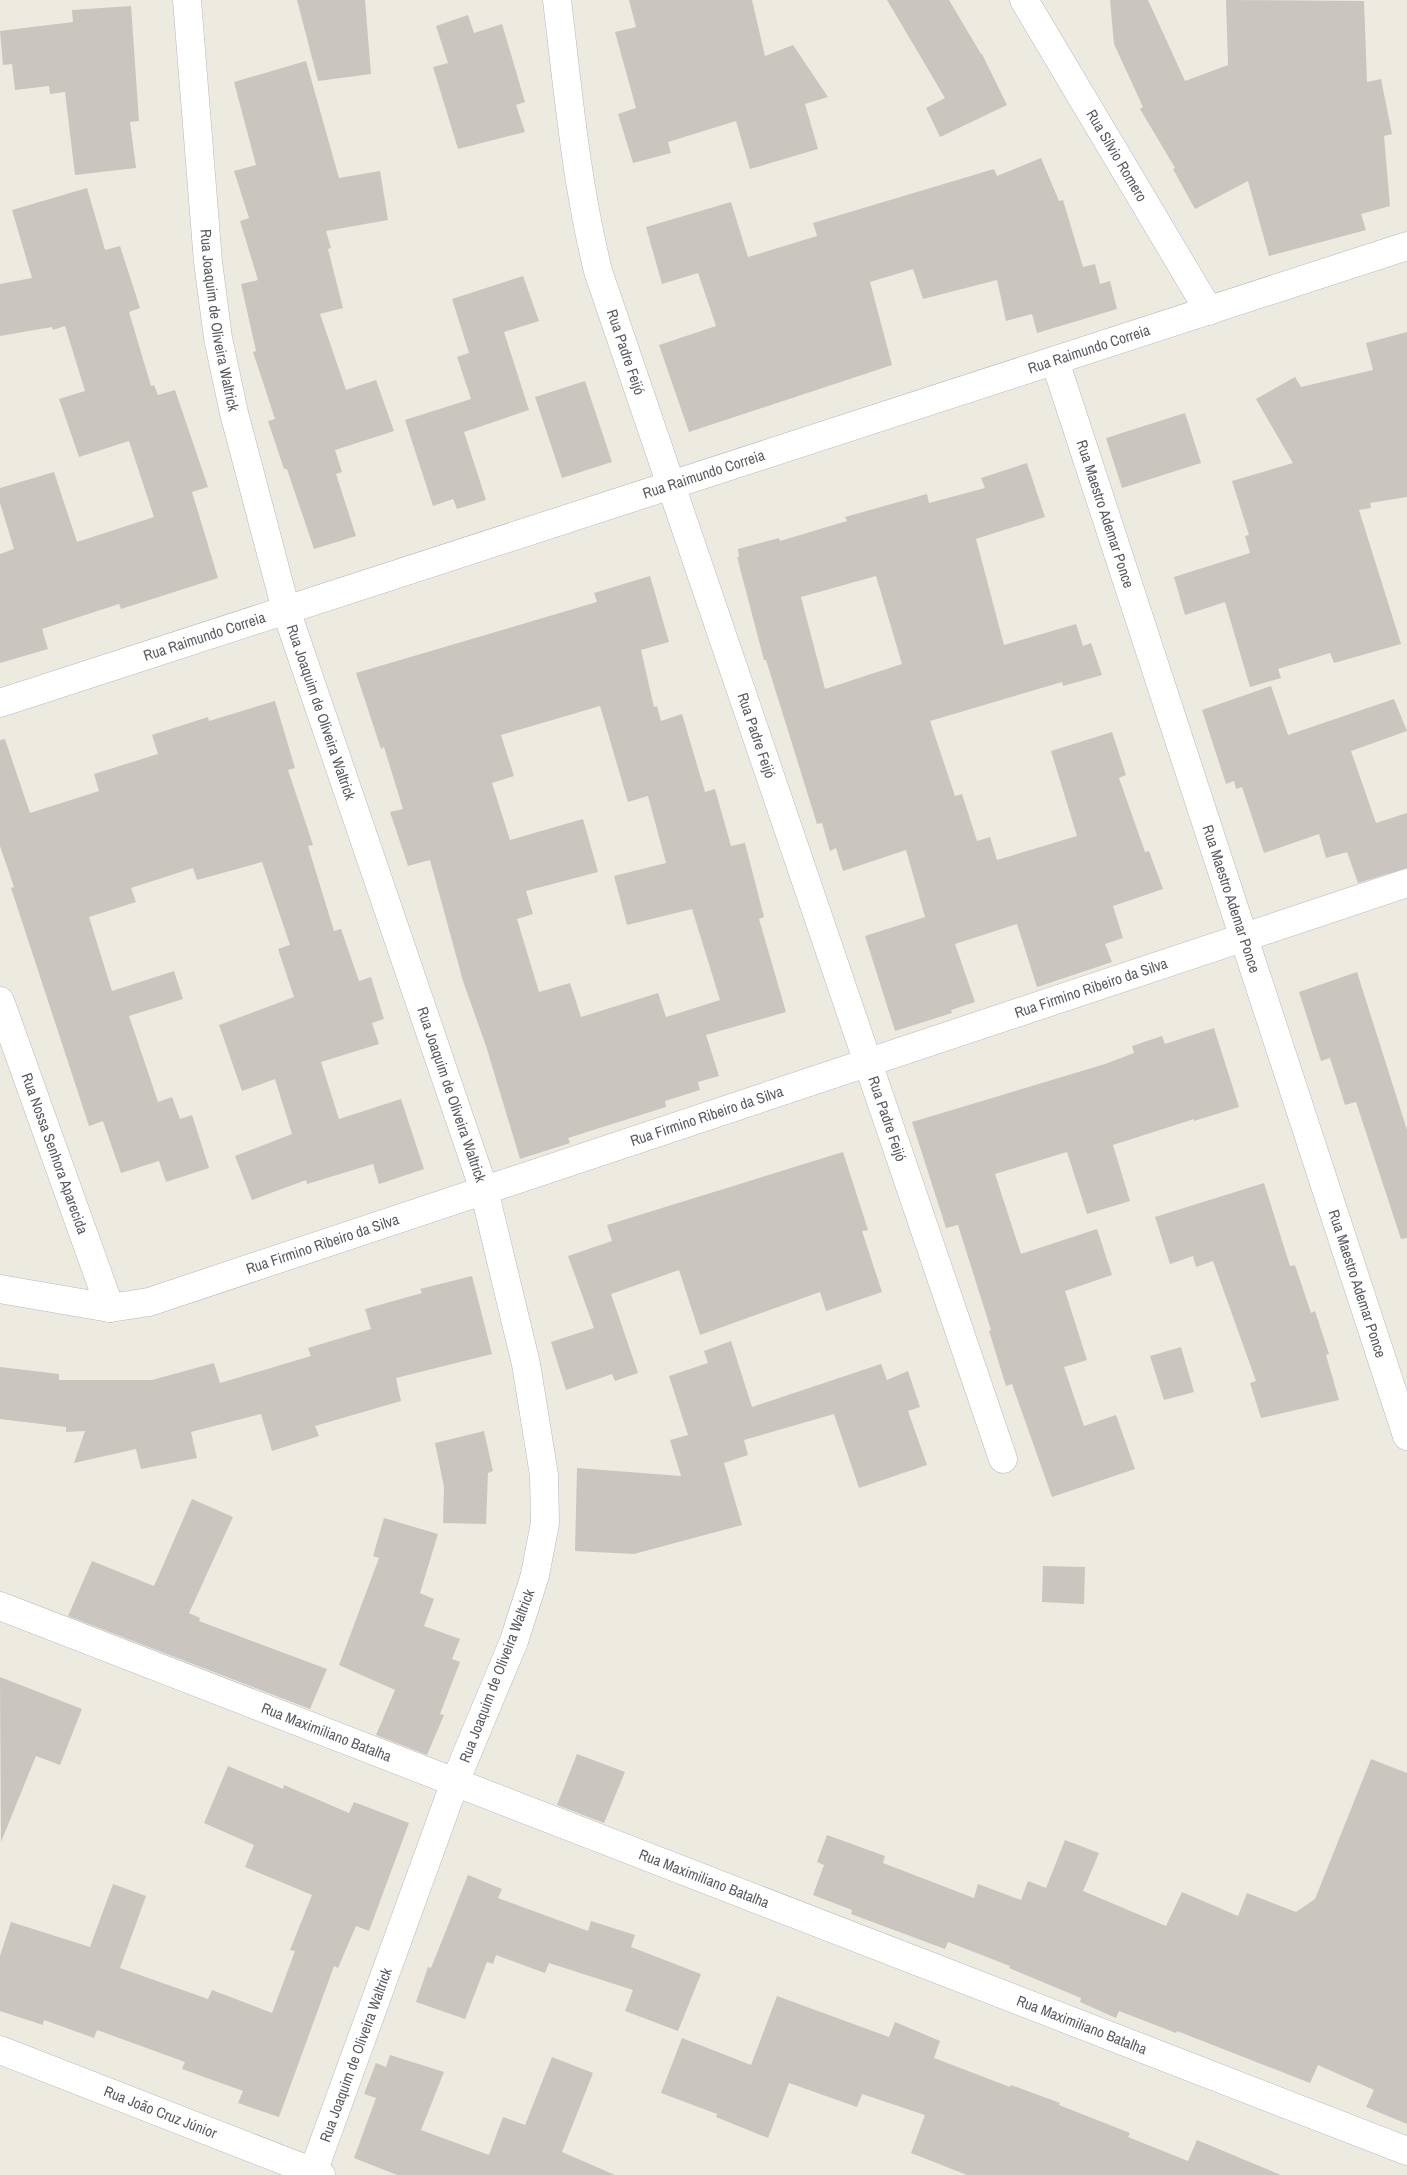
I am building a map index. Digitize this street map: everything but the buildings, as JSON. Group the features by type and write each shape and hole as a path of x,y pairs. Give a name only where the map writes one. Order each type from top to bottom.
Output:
{"street":[{"name":"Rua Joaquim de Oliveira Waltrick","path":"187,0 208,262 218,338 234,413 286,610 484,1190 526,1364 544,1475 544,1523 535,1576 514,1642 455,1782 315,2174"},
{"name":"Rua Padre Feijó","path":"557,0 579,180 598,271 1003,1459"},
{"name":"Rua Sílvio Romero","path":"1024,0 1210,311"},
{"name":"Rua Raimundo Correia","path":"0,703 1407,246"},
{"name":"Rua Maestro Ademar Ponce","path":"1055,361 1407,1436"},
{"name":"Rua Firmino Ribeiro da Silva","path":"0,1289 110,1308 149,1302 1407,883"},
{"name":"Rua Nossa Senhora Aparecida","path":"0,1001 110,1308"},
{"name":"Rua Maximiliano Batalha","path":"0,1606 1407,2151"},
{"name":"Rua João Cruz Júnior","path":"0,2050 315,2174"}]}
